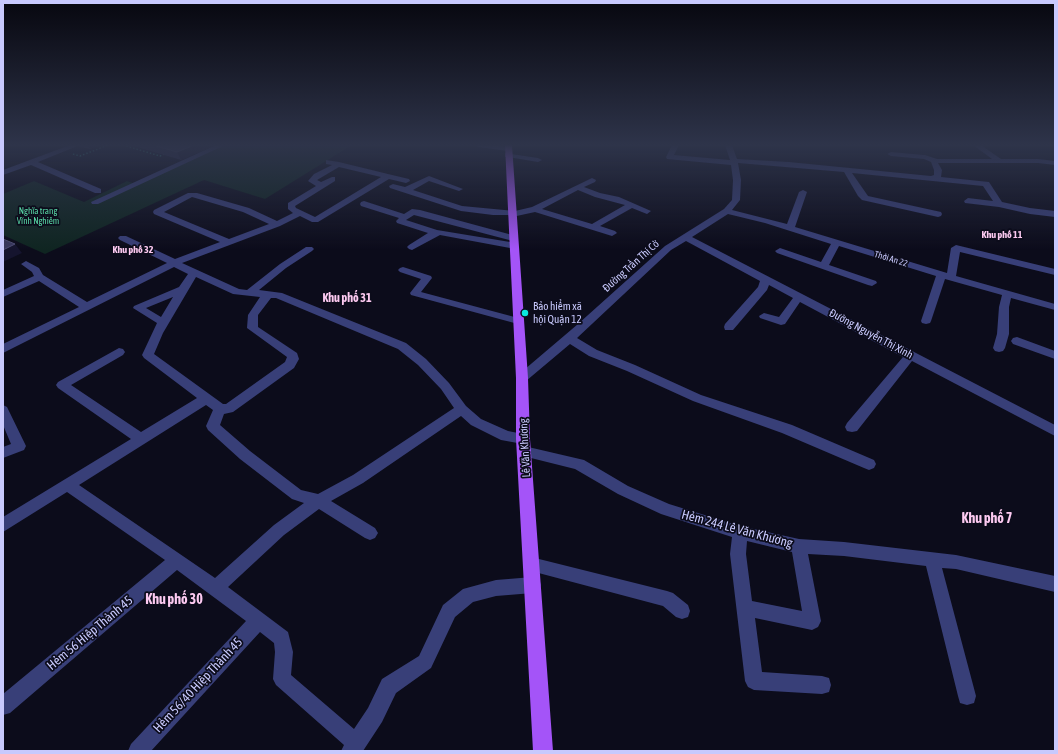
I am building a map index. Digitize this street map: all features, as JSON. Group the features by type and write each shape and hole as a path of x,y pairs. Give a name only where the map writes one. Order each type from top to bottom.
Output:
{"main road":[{"name":"Lê Văn Khương","path":"510,180 522,378 524,445 543,751"}],"street":[{"path":"73,180 98,191"},
{"path":"95,202 143,180"},
{"path":"313,180 314,183 321,185"},
{"path":"330,180 291,205 292,209 315,220 381,180"},
{"path":"406,190 425,180"},
{"path":"435,180 459,189"},
{"path":"393,186 461,208 512,213 535,209 592,180"},
{"name":"Đường Trần Thị Cờ","path":"522,378 569,338 668,248 687,238 727,211 736,200 737,180"},
{"path":"853,180 862,196 865,198 938,214"},
{"path":"951,180 986,184 999,204"},
{"path":"577,187 647,211"},
{"path":"790,228 803,192"},
{"path":"360,193 369,200 409,214 514,242"},
{"path":"228,242 157,212 191,195 197,195 246,210 277,224"},
{"path":"968,201 999,204 1030,211 1055,214"},
{"path":"593,227 631,205"},
{"path":"535,209 612,233"},
{"name":"Thới An 22","path":"727,211 790,228 946,276 1055,307"},
{"path":"3,349 174,263 277,224 300,212"},
{"path":"409,214 400,221 435,232 514,242"},
{"path":"412,247 435,232"},
{"name":"Hẻm 244 Lê Văn Khương","path":"123,238 171,260 179,266 237,292 278,296 402,346 422,362 436,376 462,409 476,422 494,432 524,445 578,464 623,490 666,509 740,533 799,546 844,549 956,562 1055,584"},
{"name":"Đường Nguyễn Thị Xinh","path":"687,238 1055,431"},
{"path":"964,250 965,240"},
{"path":"823,266 837,242"},
{"path":"926,321 946,276 956,248 1055,272"},
{"path":"249,293 284,266 309,250"},
{"path":"780,251 872,283"},
{"path":"26,264 36,270 39,277 87,307"},
{"path":"403,270 427,278 415,293 518,321"},
{"path":"194,273 182,289 163,322 148,355 220,409 229,409 290,365 293,359 293,356 289,352 252,328 253,315 268,294"},
{"path":"3,294 39,277"},
{"path":"729,327 763,288 766,279"},
{"path":"163,322 138,308 182,289"},
{"path":"999,348 1003,334 1004,307 1007,294"},
{"path":"764,316 781,322 799,296"},
{"path":"569,338 593,354 631,368 697,398 787,429 869,464"},
{"path":"1017,341 1055,355"},
{"path":"119,352 62,385 141,439"},
{"path":"852,427 911,355"},
{"path":"3,525 206,399"},
{"path":"220,409 213,426 245,455 297,495 319,501 370,533"},
{"path":"215,588 271,536 319,501 358,480 462,409"},
{"path":"3,410 19,446 3,453"},
{"path":"68,485 177,560 282,638 284,652 282,679 354,747 374,715 389,686 425,662 449,611 469,595 496,588 533,585"},
{"path":"740,533 738,554 754,681 822,685"},
{"path":"744,608 812,621 799,546"},
{"path":"932,559 967,696"},
{"name":"Hẻm 56 Hiệp Thành 45","path":"3,706 177,560"},
{"path":"531,564 667,599 682,611"},
{"name":"Hẻm 56/40 Hiệp Thành 45","path":"138,751 259,620"}],"green space":[{"name":"Nghĩa trang Vĩnh Nghiêm","path":"139,180 204,180 45,254 3,235 3,194 34,181 84,202 127,181 133,183"},
{"name":"Nghĩa trang Vĩnh Nghiêm","path":"205,180 295,180 265,199"}],"building":[{"path":"3,239 15,244 3,250"}],"place":[{"name":"Bảo hiểm xã hội Quận 12","path":"525,313"}],"district":[{"name":"Khu phố 11","path":"1002,235"},
{"name":"Khu phố 32","path":"133,250"},
{"name":"Khu phố 31","path":"347,298"},
{"name":"Khu phố 7","path":"987,519"},
{"name":"Khu phố 30","path":"174,600"}]}
